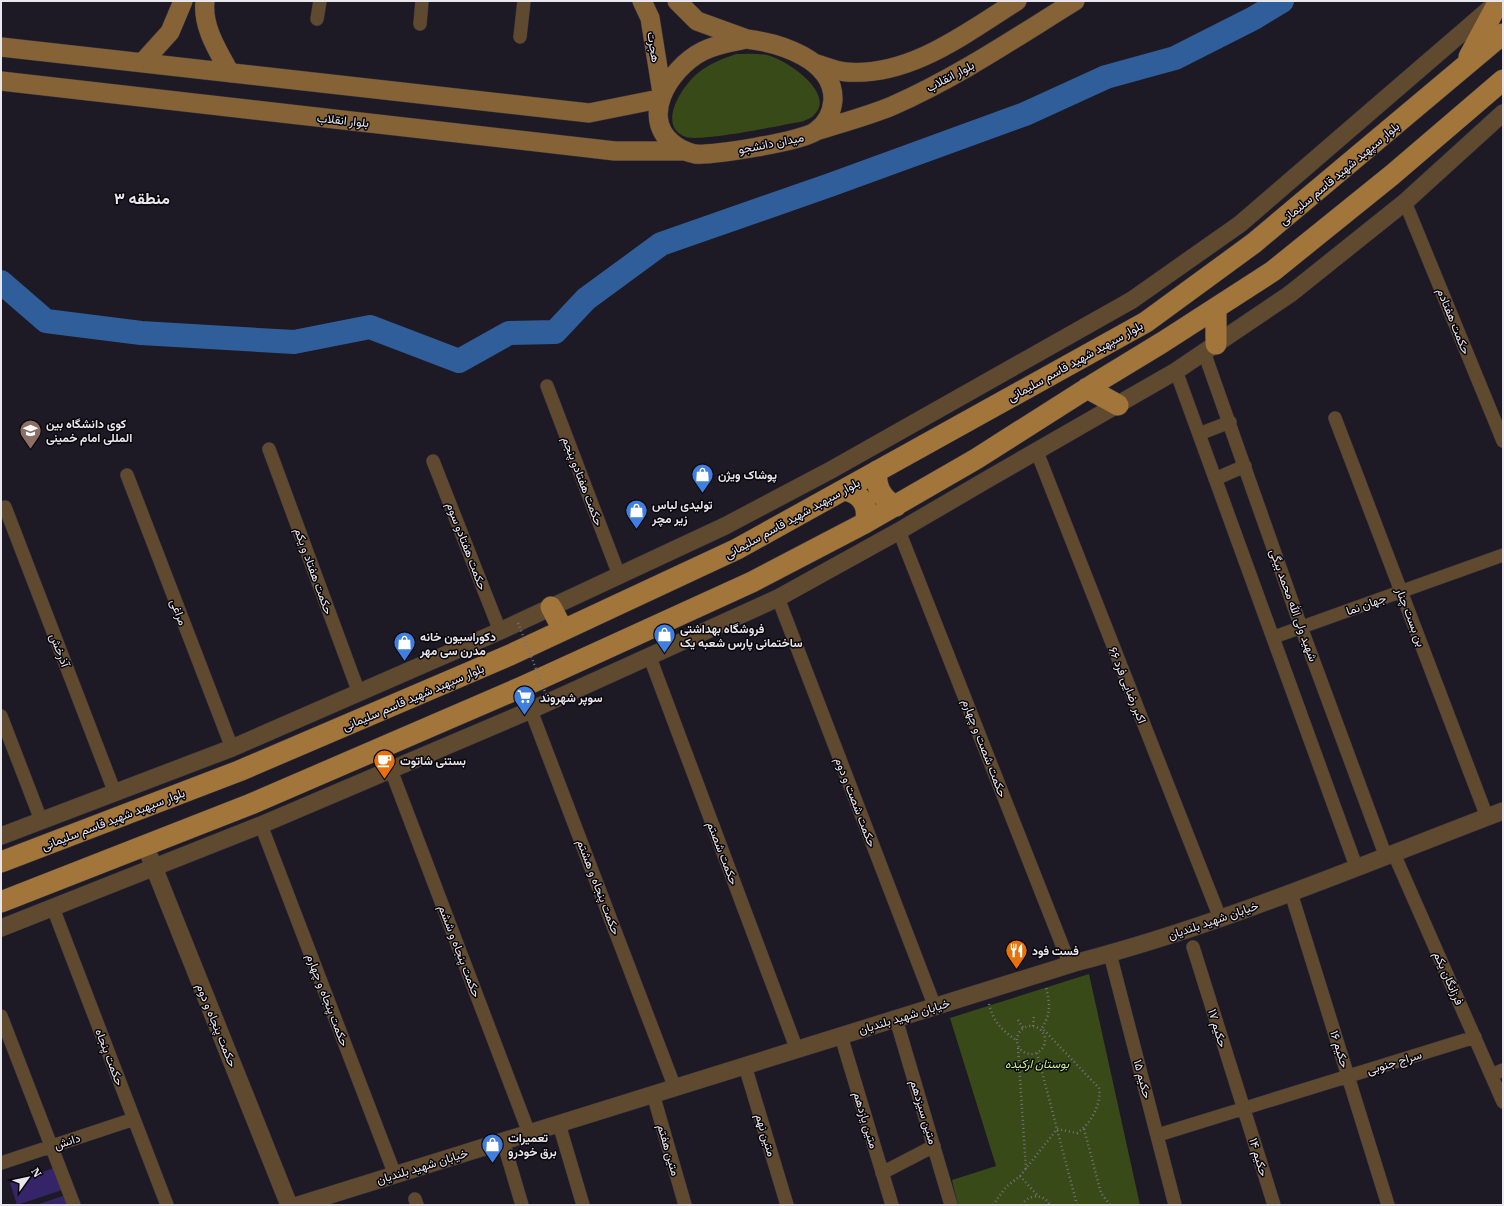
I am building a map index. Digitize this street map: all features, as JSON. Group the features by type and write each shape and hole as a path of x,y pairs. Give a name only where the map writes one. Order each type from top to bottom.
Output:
{"main road":[{"name":"هجرت","path":"642,1 650,18 660,96"},
{"path":"677,1 698,21 747,40"},
{"path":"811,62 845,72 880,71 920,58 959,38 1018,1"},
{"name":"بلوار انقلاب","path":"816,131 891,106 933,86 974,64 1075,1"},
{"path":"1466,64 1499,1"},
{"path":"142,63 170,32 183,3 193,11 205,4 210,37 230,73"},
{"name":"بلوار سپهبد شهید قاسم سلیمانی","path":"1,862 246,768 510,655 737,549 1146,322 1254,243 1398,124 1466,64 1503,34"},
{"name":"میدان دانشجو","path":"660,96 669,81 684,64 703,51 724,43 747,40 770,42 791,49 811,62 826,76 833,95 829,115 816,131 807,137 752,148 696,154 686,151"},
{"path":"1,47 589,113 660,96 658,110 663,130 676,146 686,151"},
{"path":"3,899 145,846 250,804 522,687 752,582 865,523 976,459 1216,308 1273,270 1392,175 1503,80"},
{"name":"بلوار انقلاب","path":"1,82 616,151 686,151"},
{"path":"1210,348 1216,308"},
{"path":"1088,388 1118,405"},
{"path":"877,471 876,478 880,492 884,498 896,506"},
{"path":"844,490 855,493 863,501 867,512 865,523"},
{"path":"551,607 563,630"}],"street":[{"path":"317,19 320,1"},
{"path":"420,24 422,1"},
{"path":"520,37 524,1"},
{"path":"1,836 232,748 500,631 725,526 831,470 1132,300 1240,224 1499,1"},
{"path":"1,928 155,869 261,826 531,710 649,655 778,598 900,532 988,478 1037,452 1176,371 1290,294 1405,202 1503,113"},
{"name":"حکمت هفتادم","path":"1405,202 1503,441"},
{"name":"شهید ولی الله محمد بیگی","path":"1210,348 1230,422 1301,628 1390,856"},
{"path":"1176,371 1274,637 1357,869"},
{"name":"حکمت هفتادو پنجم","path":"547,386 619,576"},
{"name":"بن بست چنار","path":"1335,418 1487,817"},
{"path":"1199,434 1230,422"},
{"name":"حکمت هفتاد و یکم","path":"269,449 359,693"},
{"name":"۶۶ اکبر رضایی فرد","path":"1037,452 1220,918"},
{"name":"حکمت هفتادو سوم","path":"433,461 500,631"},
{"path":"1216,478 1245,466"},
{"name":"مراغی","path":"127,475 232,748"},
{"name":"آذرخش","path":"5,507 115,793"},
{"name":"حکمت شصت و چهارم","path":"900,532 1070,965"},
{"name":"جهان نما","path":"1274,637 1503,555"},
{"name":"حکمت شصت و دوم","path":"778,598 935,1007"},
{"name":"حکمت شصتم","path":"649,655 797,1050"},
{"name":"حکمت پنجاه و هشتم","path":"522,687 675,1088"},
{"path":"1,716 41,820"},
{"name":"حکمت پنجاه و ششم","path":"391,770 529,1133"},
{"path":"160,776 168,798"},
{"name":"خیابان شهید بلندیان","path":"298,1205 1042,973 1110,954 1220,918 1357,869 1503,811"},
{"name":"حکمت پنجاه و چهارم","path":"261,826 395,1175"},
{"name":"حکمت پنجاه و دوم","path":"145,846 289,1205"},
{"name":"فرزانگان یکم","path":"1390,856 1475,1037 1497,1073 1503,1102"},
{"name":"حکیم ۱۶","path":"1290,893 1388,1205"},
{"name":"حکمت پنجاه","path":"53,908 167,1205"},
{"name":"حکیم ۱۷","path":"1193,947 1244,1109"},
{"name":"حکیم ۱۵","path":"1110,954 1175,1205"},
{"path":"1,1016 74,1205"},
{"name":"متین سیزدهم","path":"896,1019 951,1205"},
{"name":"متین یازدهم","path":"841,1036 892,1205"},
{"name":"سراج جنوبی","path":"1158,1136 1475,1037"},
{"name":"متین نهم","path":"745,1066 787,1205"},
{"name":"متین هفتم","path":"653,1094 685,1205"},
{"name":"حکیم ۱۴","path":"1244,1109 1274,1205"},
{"name":"دانش","path":"1,1163 134,1119"},
{"path":"559,1124 583,1205"},
{"path":"503,1141 522,1205"},
{"path":"882,1173 934,1146"}],"path":[{"path":"518,623 549,702"},
{"path":"1042,973 1050,1005 1048,1017 1042,1028"},
{"path":"985,991 993,1019 1003,1031 1017,1041"},
{"path":"1033,1026 1034,1015"},
{"path":"1018,1020 1023,1028"},
{"path":"1026,1169 1017,1041 1018,1034 1023,1028 1033,1026 1042,1028 1099,1088 1101,1095 1098,1104 1084,1129 1077,1133 1057,1130"},
{"path":"1018,1048 1024,1053 1037,1053 1043,1049 1046,1043 1046,1035 1042,1028"},
{"path":"1037,1053 1077,1205"},
{"path":"1084,1129 1101,1193 1110,1205"},
{"path":"993,1205 1006,1188 1026,1169 1057,1130"},
{"path":"1020,1176 1038,1196 1047,1200 1050,1205"},
{"path":"1022,1205 1028,1198 1038,1196"}],"green space":[{"path":"736,54 767,55 796,70 814,87 819,97 819,106 814,115 804,121 725,135 695,138 686,137 677,132 673,124 672,115 679,96 685,87 698,73 707,67"},
{"name":"بوستان ارکیده","path":"1089,974 1140,1205 958,1205 952,1180 996,1166 950,1018"}],"building":[{"path":"54,1168 62,1190 17,1205 10,1183"},
{"path":"66,1195 70,1205 36,1205"}],"waterway":[{"path":"1,282 46,321 141,333 294,342 370,327 459,361 509,333 555,332 586,299 661,244 830,185 1025,114 1106,77 1175,58 1254,18 1282,1"}],"place":[{"name":"کوی دانشگاه بین المللی امام خمینی","path":"31,450"},
{"name":"پوشاک ویژن","path":"703,494"},
{"name":"تولیدی لباس زیر مچر","path":"636,530"},
{"name":"فروشگاه بهداشتی ساختمانی پارس شعبه یک","path":"664,654"},
{"name":"دکوراسیون خانه مدرن سی مهر","path":"405,662"},
{"name":"سوپر شهروند","path":"524,716"},
{"name":"بستنی شاتوت","path":"384,780"},
{"name":"فست فود","path":"1017,970"},
{"name":"تعمیرات برق خودرو","path":"493,1164"}],"district":[{"name":"منطقه ۳","path":"142,198"}]}
